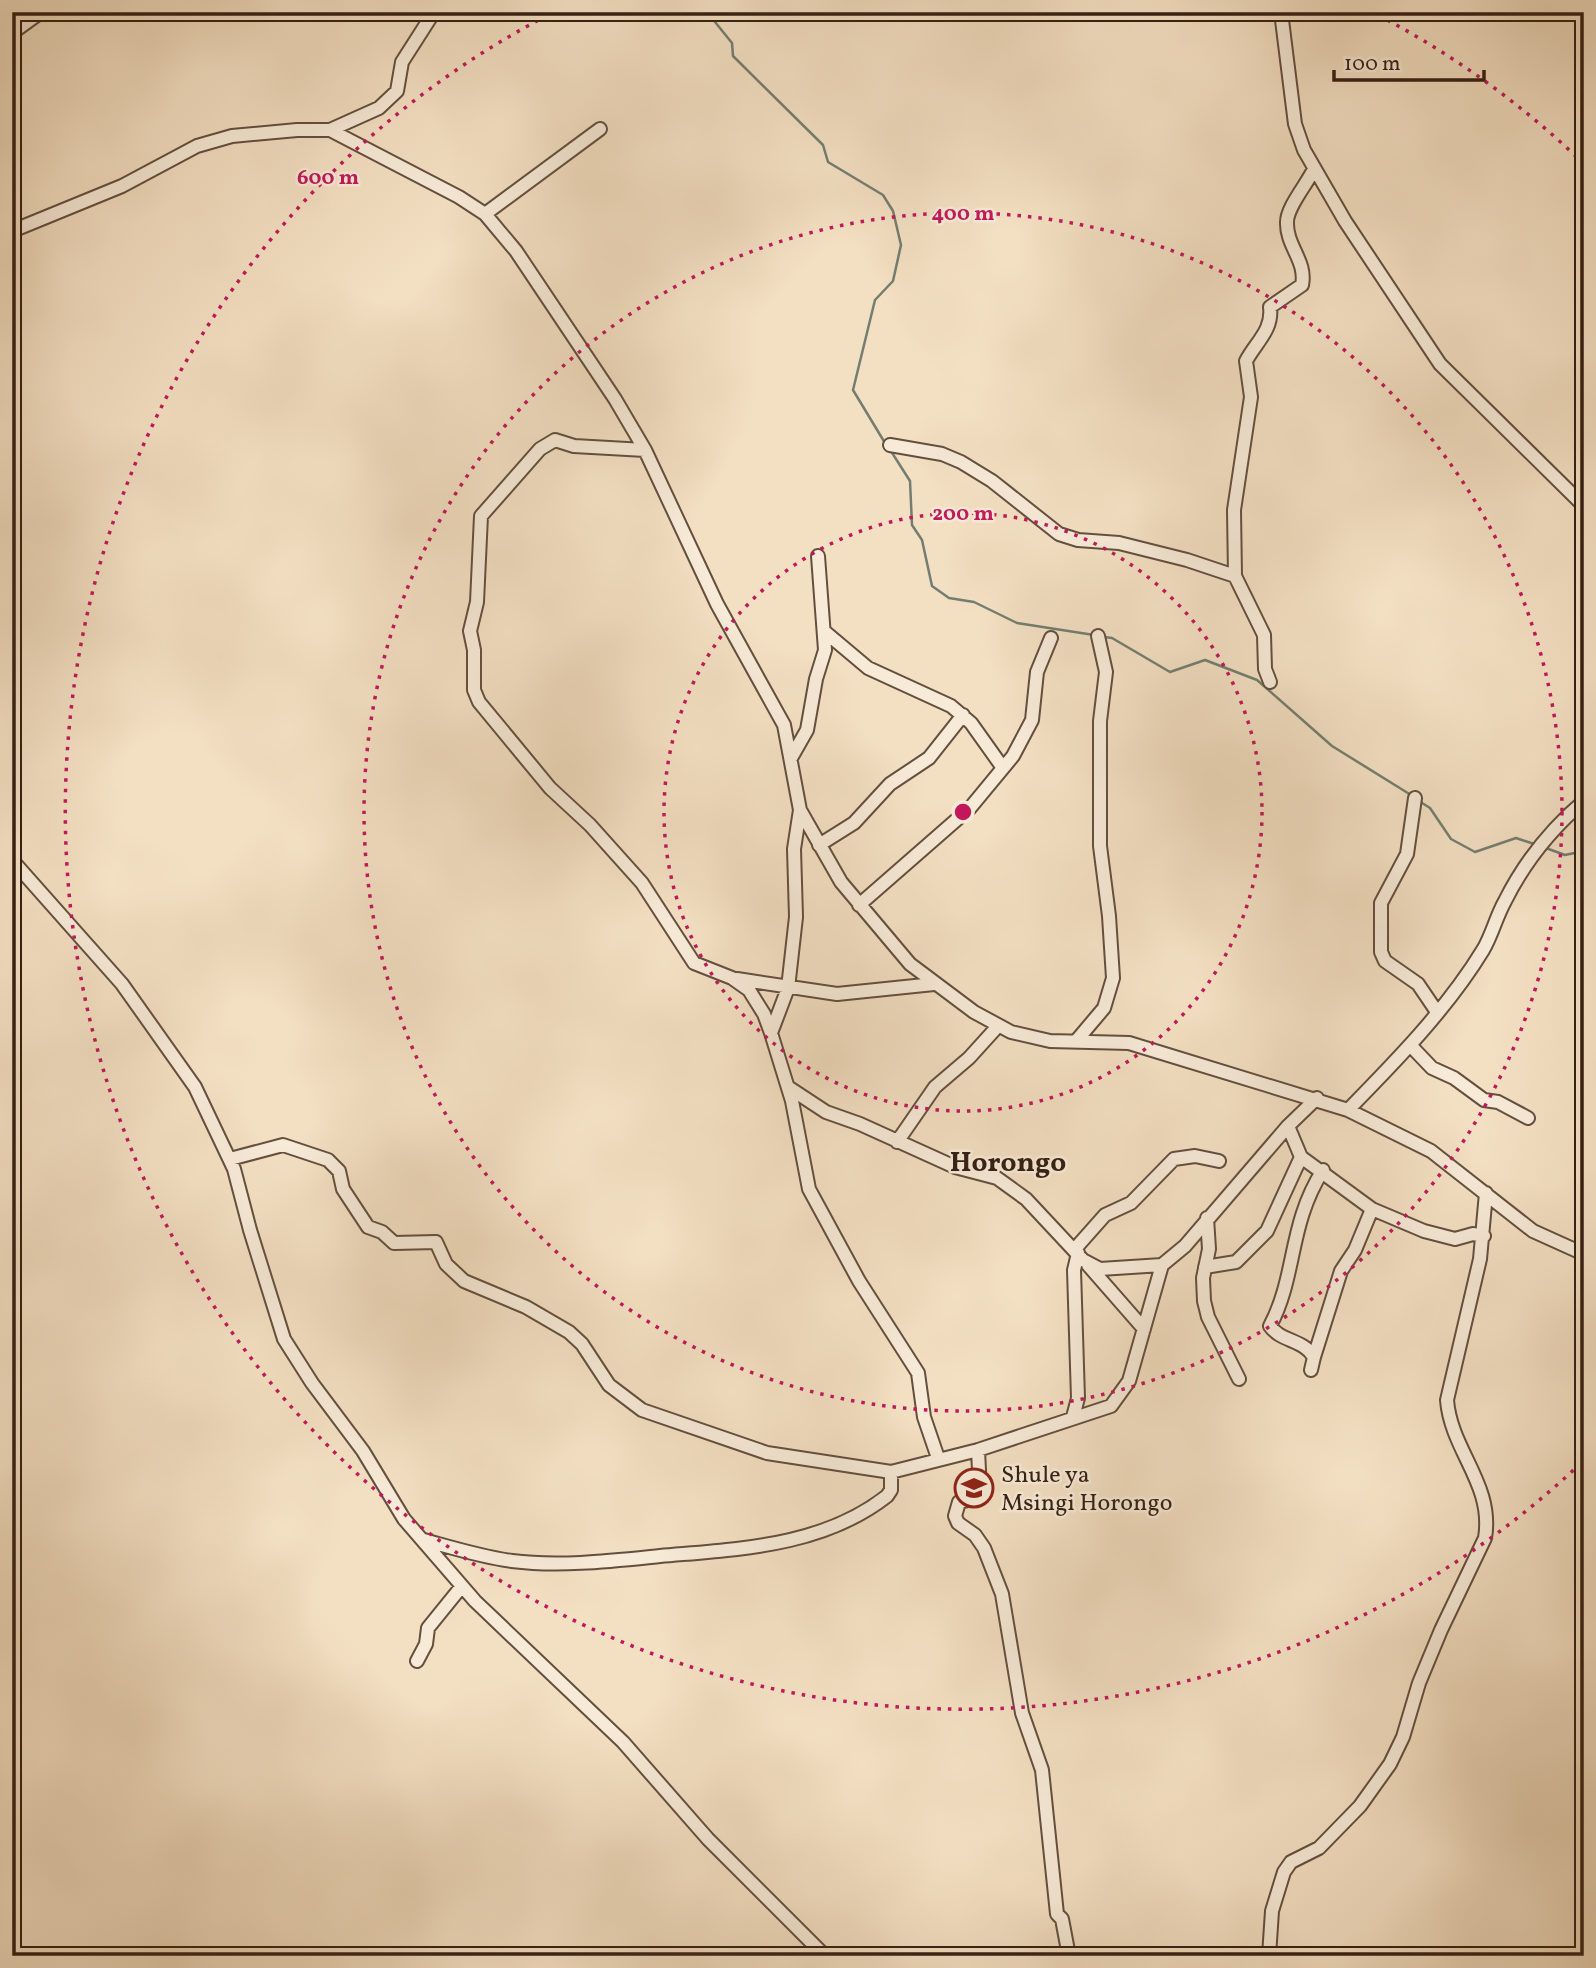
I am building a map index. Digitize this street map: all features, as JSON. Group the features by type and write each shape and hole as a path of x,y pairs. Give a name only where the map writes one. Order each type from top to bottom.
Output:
{"street":[{"path":"12,33 41,12"},
{"path":"12,231 122,186 197,146 232,136 330,130 379,108 397,91 402,62 434,12"},
{"path":"1281,12 1295,124 1314,169 1422,341 1440,364 1584,506"},
{"path":"485,215 600,128"},
{"path":"330,130 459,197 485,215 542,288 645,450 717,604 784,725 800,810 819,845 841,882 910,964 934,984 998,1026 1025,1036 1142,1046 1317,1098 1348,1110 1431,1151 1533,1231 1584,1254"},
{"path":"1270,682 1265,669 1264,635 1235,576 1234,510 1251,397 1245,361 1266,333 1272,320 1270,307 1302,285 1305,271 1289,236 1287,221 1290,209 1304,191 1314,169"},
{"path":"645,450 574,446 555,440 540,450 484,511 478,531 477,602 470,631 474,650 474,690 479,702 550,788 590,825 642,883 694,963 732,978 837,994 934,984"},
{"path":"890,445 942,454 961,462 992,481 1059,534 1078,540 1119,543 1235,576"},
{"path":"791,758 807,730 816,679 825,650 818,556"},
{"path":"824,631 868,668 940,699 963,715 1003,768"},
{"path":"1077,1040 1104,1008 1112,978 1110,916 1100,846 1100,721 1106,672 1098,636"},
{"path":"859,905 970,808 1013,756 1032,720 1037,672 1051,638"},
{"path":"819,845 855,823 890,784 929,758 963,715"},
{"path":"1415,798 1407,854 1381,903 1381,953 1385,961 1418,984 1437,1012"},
{"path":"1348,1110 1410,1045 1437,1012 1484,949 1504,901 1526,866 1546,838 1584,801"},
{"path":"771,1033 788,988 796,918 793,849 800,810"},
{"path":"12,860 122,984 195,1087 230,1159 285,1339 312,1383 363,1451 396,1508 462,1586 623,1741 708,1839 754,1887 808,1935 825,1956"},
{"path":"732,978 755,999 771,1033 777,1060 788,1087 809,1189 859,1281 918,1373 924,1417 938,1458"},
{"path":"897,1142 930,1093 998,1026"},
{"path":"1410,1045 1432,1068 1454,1078 1484,1100 1498,1102 1528,1118"},
{"path":"788,1087 826,1112 955,1167 997,1178 1014,1188 1078,1254 1144,1329"},
{"path":"1078,1254 1109,1270 1162,1265 1185,1246 1288,1126 1317,1098"},
{"path":"1288,1126 1301,1157 1323,1170 1372,1209 1423,1231 1455,1239 1473,1234 1484,1236"},
{"path":"230,1159 283,1145 328,1160 339,1171 343,1189 368,1227 382,1232 394,1243 436,1242 451,1270 464,1281 526,1307 569,1332 582,1344 620,1396 656,1418 767,1453 891,1472 1058,1426 1073,1417 1105,1409 1115,1402 1129,1381 1162,1265"},
{"path":"1073,1417 1077,1398 1073,1270 1078,1254 1105,1215 1131,1203 1174,1159 1195,1156 1219,1161"},
{"path":"1205,1267 1236,1262 1267,1231 1301,1157"},
{"path":"1314,1357 1307,1346 1280,1336 1270,1326 1282,1300 1298,1220 1323,1170"},
{"path":"1269,1956 1272,1910 1284,1872 1291,1861 1319,1848 1360,1806 1390,1764 1403,1737 1419,1683 1441,1630 1482,1548 1488,1522 1485,1498 1448,1418 1447,1400 1484,1236 1486,1193"},
{"path":"1311,1370 1341,1271 1355,1250 1372,1209"},
{"path":"1207,1218 1209,1249 1202,1283 1208,1317 1239,1379"},
{"path":"978,1450 980,1491 973,1499 959,1502 955,1516 958,1523 975,1535 984,1548 1002,1594 1023,1713 1042,1770 1057,1914 1062,1919 1069,1956"},
{"path":"424,1540 479,1555 554,1564 737,1550 802,1538 839,1524 887,1496 891,1490 891,1472"},
{"path":"416,1661 426,1644 428,1628 462,1586"}],"waterway":[{"path":"707,12 732,43 733,56 823,145 828,162 883,195 893,211 901,245 893,281 875,300 853,390 885,443"},
{"path":"889,448 910,481 912,525 922,540 932,586 949,598 974,602 1017,623 1094,635"},
{"path":"1104,637 1112,638 1170,672 1205,660 1257,680 1332,746 1411,795"},
{"path":"1419,801 1430,808 1451,839 1475,852 1516,838 1537,845"},
{"path":"1543,847 1565,855 1584,851"}],"place":[{"name":"Shule ya Msingi Horongo","path":"974,1488"}],"district":[{"name":"Horongo","path":"1008,1161"}]}
